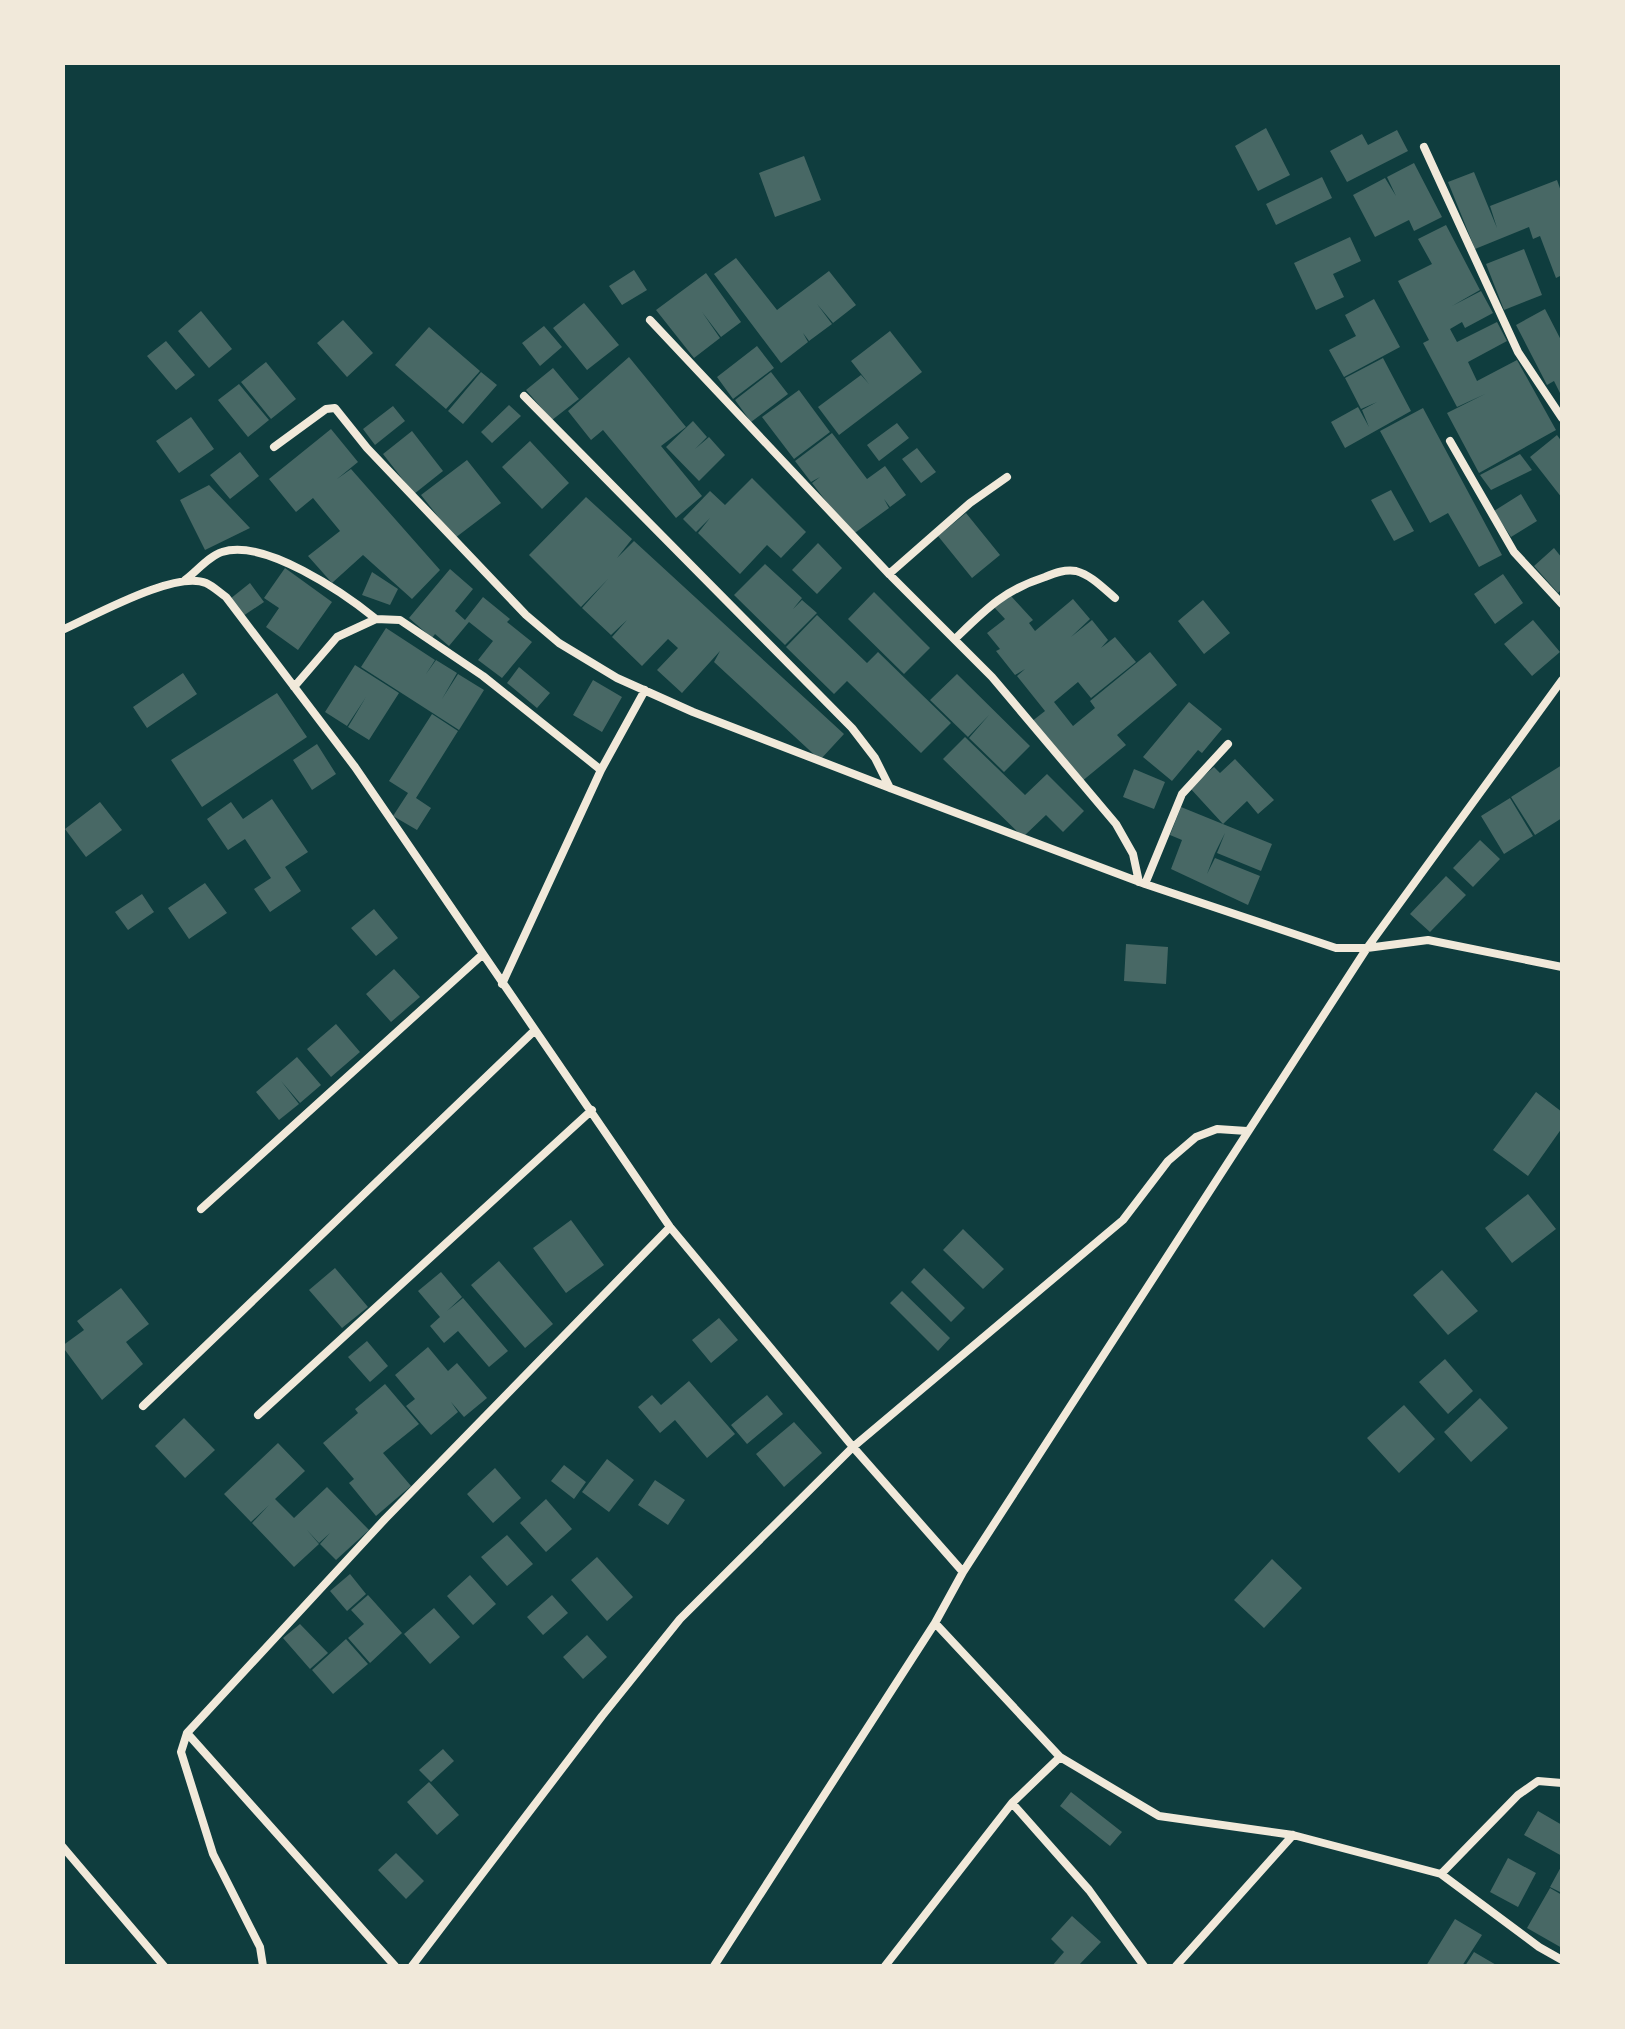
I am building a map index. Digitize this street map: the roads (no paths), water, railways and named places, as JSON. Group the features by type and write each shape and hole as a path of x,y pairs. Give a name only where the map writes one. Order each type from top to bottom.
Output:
{"street":[{"path":"1424,148 1518,352 1562,418"},
{"path":"650,320 889,574 992,677 1116,824 1133,854 1142,883"},
{"path":"524,396 852,728 876,758 890,788"},
{"path":"274,446 326,409 335,408 526,614 559,644 644,690 1142,883 1336,948 1428,940 1562,966"},
{"path":"1450,441 1514,552 1562,604"},
{"path":"889,574 970,502 1006,477"},
{"path":"62,630 185,580 220,552 244,549 272,556 351,599 376,618"},
{"path":"955,639 996,599 1022,584 1064,570 1093,579 1115,598"},
{"path":"185,580 206,582 226,597 355,768 670,1227 853,1447 964,1572"},
{"path":"294,687 337,637 376,618 400,620 483,676 601,770"},
{"path":"714,1966 1367,948 1562,680"},
{"path":"502,984 601,770 644,690"},
{"path":"1142,883 1182,794 1228,744"},
{"path":"200,1209 482,955"},
{"path":"143,1406 534,1031"},
{"path":"258,1415 592,1110"},
{"path":"412,1966 680,1618 853,1447 1123,1220 1168,1161 1196,1136 1218,1129 1247,1131"},
{"path":"263,1966 260,1947 212,1854 181,1752 187,1734 384,1520 670,1227"},
{"path":"935,1623 1060,1758 1159,1816 1293,1836 1441,1874 1562,1960"},
{"path":"187,1734 395,1966"},
{"path":"885,1966 1012,1803 1060,1758"},
{"path":"1441,1874 1538,1780 1562,1783"},
{"path":"1012,1803 1089,1890 1144,1966"},
{"path":"1176,1966 1293,1836"},
{"path":"62,1846 164,1966"}]}
